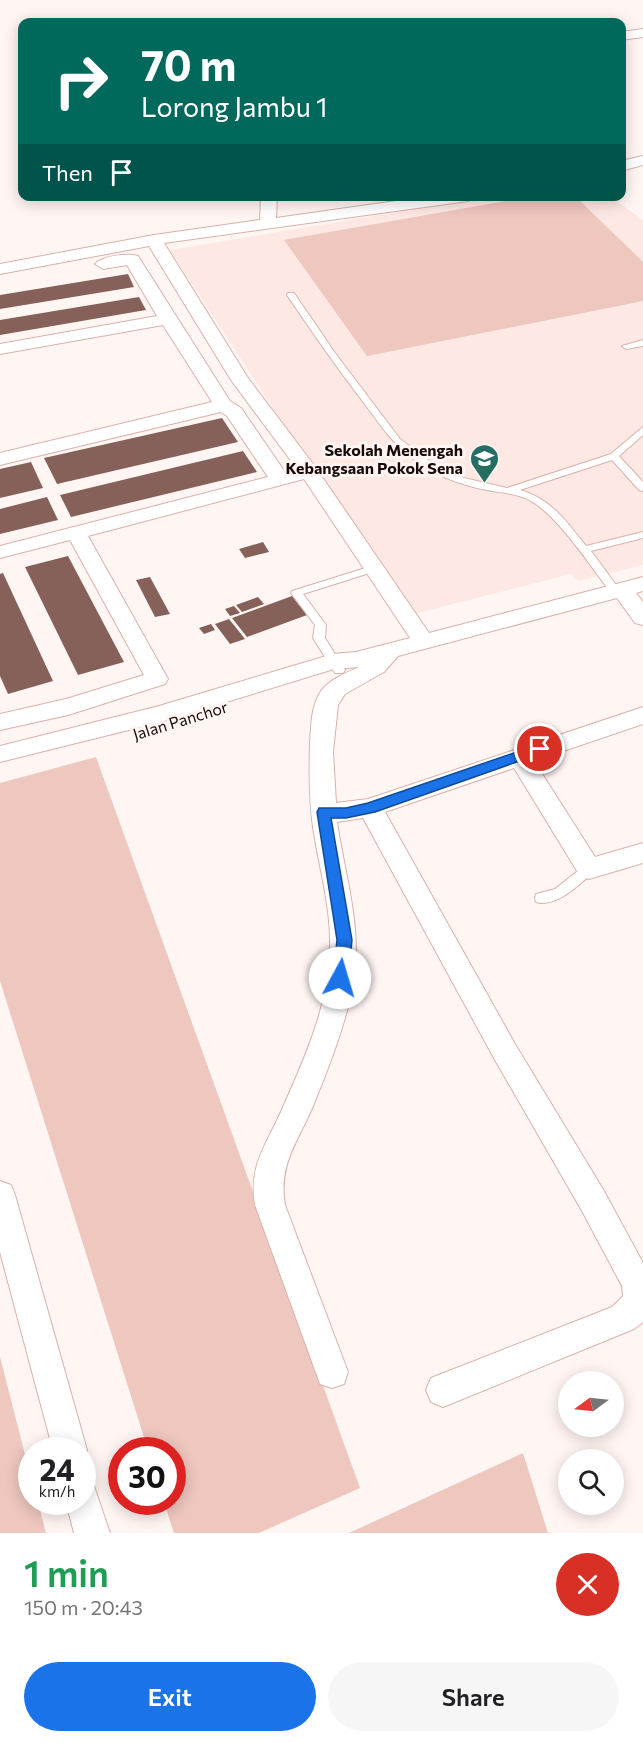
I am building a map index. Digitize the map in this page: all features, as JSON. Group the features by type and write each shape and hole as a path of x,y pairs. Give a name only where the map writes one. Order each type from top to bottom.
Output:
{"street":[{"path":"626,35 643,33"},
{"path":"626,165 643,160"},
{"path":"268,223 269,201"},
{"path":"0,269 154,240 431,201"},
{"path":"154,240 240,380 309,472 424,643"},
{"path":"0,282 132,259 168,319 219,395 222,404 234,412 280,480"},
{"path":"0,349 168,319"},
{"path":"0,459 212,409 222,404"},
{"path":"0,552 77,534 309,472"},
{"path":"0,722 68,707 157,679 77,534"},
{"path":"627,588 643,618"},
{"name":"Jalan Panchor","path":"0,754 161,714 627,588"},
{"path":"332,1372 270,1205 266,1185 272,1163 298,1106 331,1017 343,965 344,940 324,812 323,738 327,703 331,694 384,661 390,651"},
{"name":"Jalan Panchor","path":"0,769 159,727 343,664"},
{"path":"324,812 346,813 370,808 643,715"},
{"path":"519,756 588,869 643,853"},
{"path":"370,808 505,1052 592,1201 637,1283 640,1298 636,1308 623,1318 443,1390"},
{"path":"0,1195 66,1437"},
{"path":"87,1515 92,1533"}],"lane":[{"path":"291,295 332,355 397,441 416,459 473,484 535,498 546,506 583,550 627,588"},
{"path":"626,346 643,343"},
{"path":"508,491 614,456 643,430"},
{"path":"614,456 642,485"},
{"path":"583,550 643,535"},
{"path":"343,664 319,638 321,625 296,592 375,568"},
{"path":"542,898 559,893 588,869"}],"shaded area":[{"name":"Sekolah Menengah Kebangsaan Pokok Sena","path":"462,201 617,201 643,220 643,565 578,581 571,574 414,614 269,402 170,250"},
{"path":"505,201 580,201 643,262 643,301 367,356 284,240"},
{"path":"96,757 360,1488 259,1533 174,1533 168,1515 186,1515 186,1437 144,1437 0,981 0,783"},
{"path":"0,1357 20,1437 18,1437 18,1515 41,1515 46,1533 0,1533"},
{"path":"523,1453 548,1533 349,1533"}],"building":[{"path":"128,274 134,287 0,309 0,295"},
{"path":"139,297 146,310 0,335 0,320"},
{"path":"222,418 238,442 57,484 44,458"},
{"path":"243,451 257,472 71,517 60,495"},
{"path":"31,462 43,488 0,498 0,469"},
{"path":"47,497 58,520 0,534 0,509"},
{"path":"263,542 269,552 245,558 239,549"},
{"path":"68,556 124,662 78,675 25,567"},
{"path":"3,573 53,681 8,694 0,676 0,574"},
{"path":"150,577 170,614 155,617 136,580"},
{"path":"292,596 307,615 247,637 232,618"},
{"path":"258,597 264,604 242,612 236,605"},
{"path":"234,606 240,613 230,616 225,609"},
{"path":"229,619 245,639 230,644 215,624"},
{"path":"211,624 215,630 204,634 199,628"}],"place":[{"name":"Sekolah Menengah Kebangsaan Pokok Sena","path":"484,484"}],"route":[{"path":"340,978 344,940 324,812 346,813 370,808 540,749"}]}
